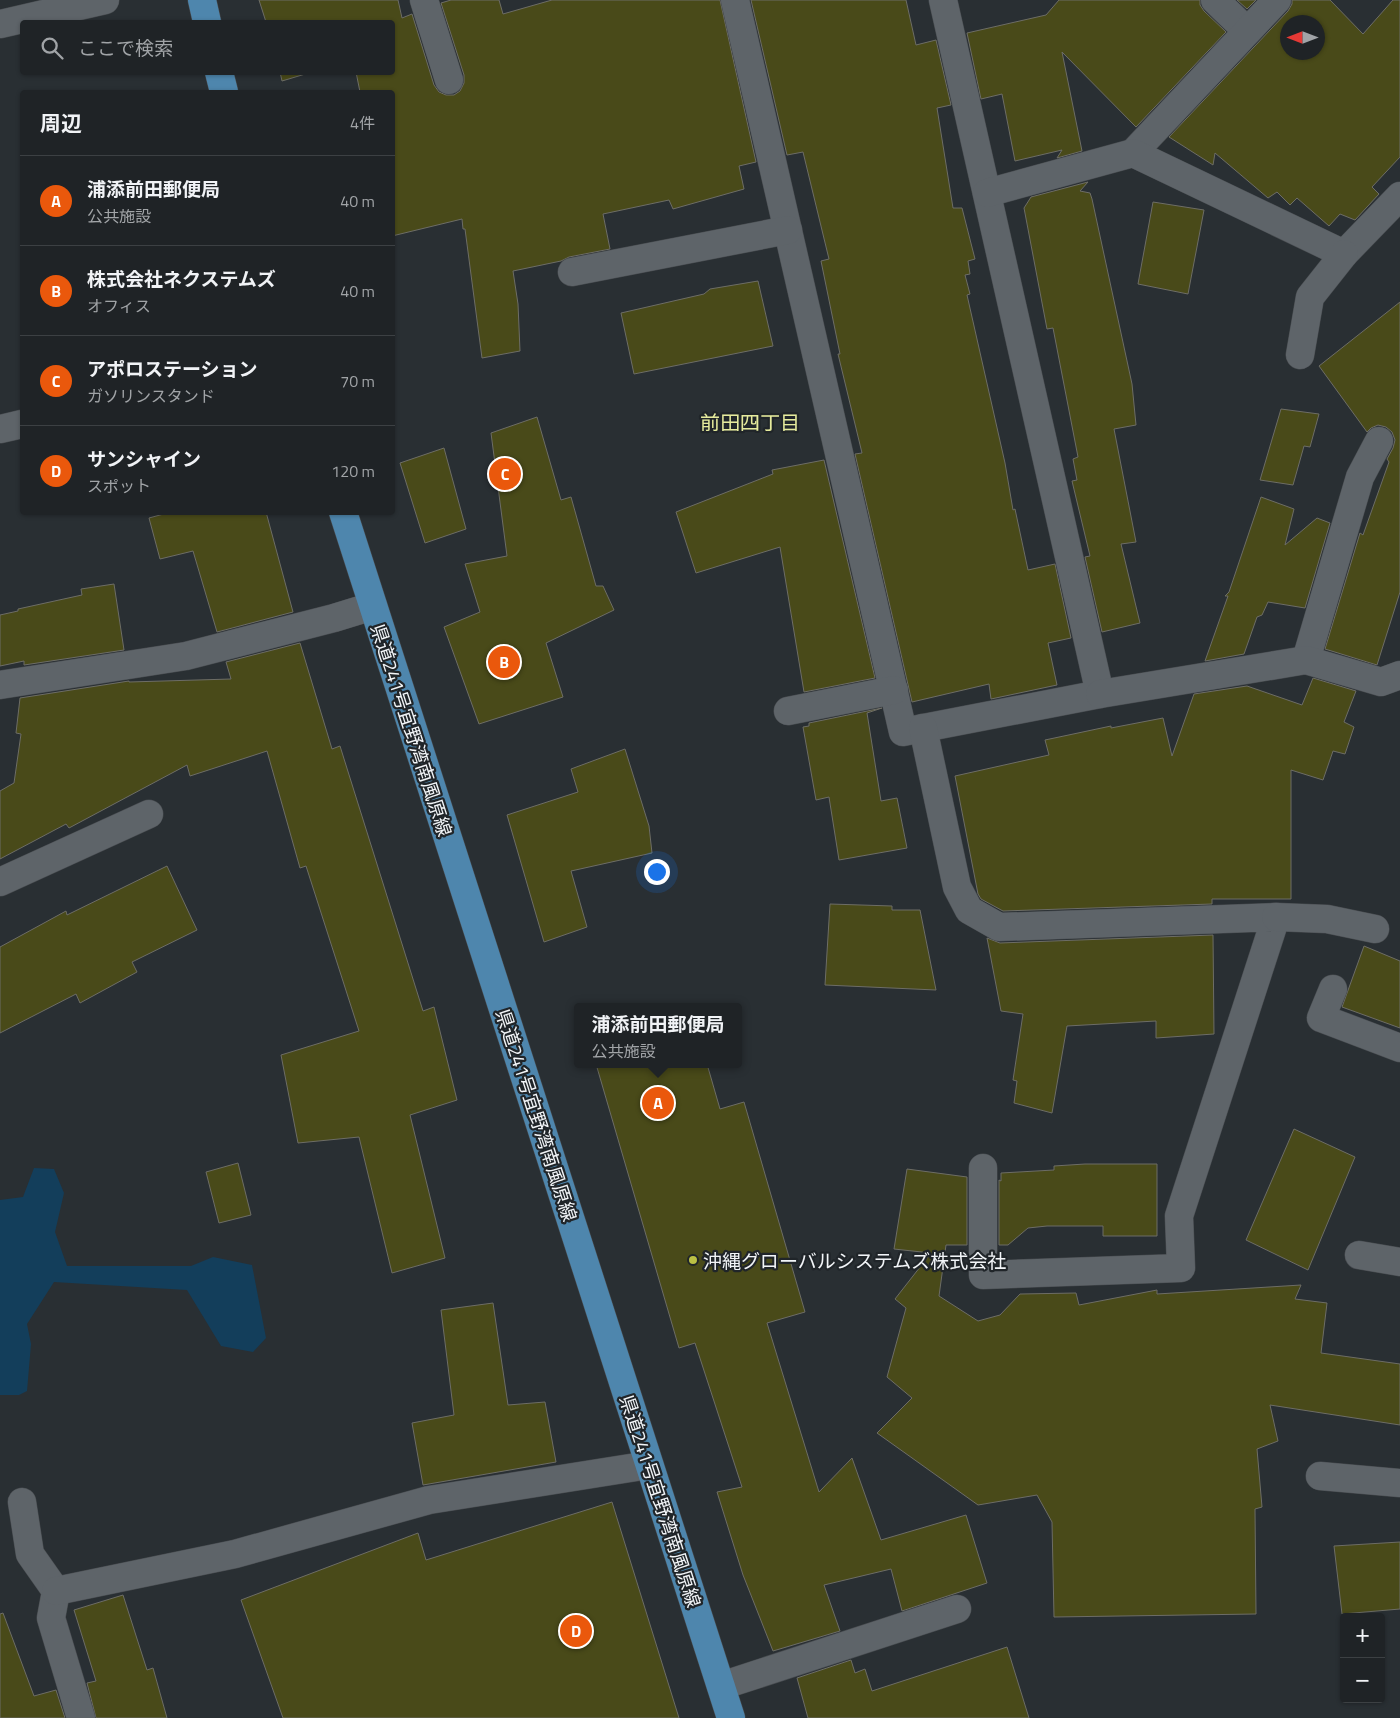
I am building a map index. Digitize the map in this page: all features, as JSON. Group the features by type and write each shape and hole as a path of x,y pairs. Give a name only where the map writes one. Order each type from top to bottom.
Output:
{"main road":[{"path":"202,0 207,20"},
{"path":"220,75 224,90"},
{"name":"県道241号宜野湾南風原線","path":"344,515 720,1686 732,1718"}],"street":[{"path":"0,24 105,0"},
{"path":"424,0 449,80"},
{"path":"734,0 903,732 1100,694 1306,660 1381,682 1400,675"},
{"path":"944,0 1100,694"},
{"path":"1215,0 1247,31"},
{"path":"987,193 1133,154 1277,0"},
{"path":"1133,154 1344,254"},
{"path":"1300,355 1310,297 1344,254 1400,196"},
{"path":"572,272 788,230"},
{"path":"0,429 20,424"},
{"path":"1306,660 1360,477 1379,441"},
{"path":"0,685 186,656 334,618 373,606"},
{"path":"788,710 894,690"},
{"path":"922,728 958,887 969,910 999,927 1276,917 1327,919 1375,929"},
{"path":"0,882 149,814"},
{"path":"983,1168 983,1275 1181,1268 1179,1216 1276,917"},
{"path":"1334,989 1321,1018 1400,1048"},
{"path":"1359,1255 1400,1262"},
{"path":"56,1591 235,1554 430,1500 649,1465"},
{"path":"1320,1476 1400,1483"},
{"path":"22,1502 30,1554 56,1591 51,1618 81,1718"},
{"path":"720,1686 958,1609"}],"shaded area":[{"path":"34,1168 54,1169 64,1193 55,1232 67,1266 191,1266 213,1257 252,1265 266,1338 253,1352 221,1346 187,1290 54,1282 27,1324 31,1344 27,1391 19,1395 0,1395 0,1200 23,1197"}],"building":[{"path":"259,0 398,0 402,18 412,14 434,85 439,92 446,95 454,95 460,91 464,83 464,75 441,3 451,0 499,0 503,14 552,0 720,0 756,162 739,166 744,189 673,209 669,200 603,214 610,249 513,271 518,304 520,351 482,358 465,229 463,229 462,219 395,235 395,90 360,90 357,75 395,75 395,20 265,20"},
{"path":"751,0 906,0 916,45 936,40 951,105 937,108 953,208 962,208 975,259 968,261 970,274 965,275 970,294 967,295 1005,463 1013,510 1015,509 1028,570 1055,564 1071,638 1048,643 1057,685 991,699 989,684 912,702 855,454 862,453 838,354 840,354 821,261 829,259 803,152 787,155"},
{"path":"1059,0 1200,0 1200,5 1204,11 1226,32 1136,127 1062,52 1082,151 1057,158 1062,150 1015,161 1002,94 981,99 967,33 1046,15"},
{"path":"1237,0 1256,0 1247,9"},
{"path":"1292,0 1330,0 1363,34 1393,0 1400,0 1400,157 1372,187 1379,194 1355,220 1340,214 1329,226 1297,198 1290,205 1277,192 1268,198 1215,153 1213,165 1169,137 1280,19 1280,60 1325,60 1325,15 1284,15 1288,11"},
{"path":"281,75 302,75 282,81"},
{"path":"1088,182 1080,191 1090,193 1092,199 1132,384 1136,425 1114,429 1136,542 1121,544 1140,623 1102,632 1085,557 1090,556 1072,481 1077,480 1073,459 1078,457 1053,328 1047,329 1024,208 1031,197"},
{"path":"1153,202 1204,210 1188,294 1138,284"},
{"path":"758,281 773,346 634,374 621,313 704,294 710,289"},
{"path":"1400,302 1400,592 1377,665 1325,649 1360,533 1363,535 1389,462 1387,459 1395,440 1392,432 1386,427 1378,425 1367,432 1319,366"},
{"path":"1281,409 1319,414 1310,447 1304,446 1293,485 1260,480"},
{"path":"537,417 561,500 571,497 596,586 603,586 614,610 546,643 563,697 479,724 444,627 480,612 465,564 507,556 491,433"},
{"path":"444,448 466,529 425,543 400,463"},
{"path":"824,460 875,678 804,692 780,547 696,573 676,512 773,474 772,470"},
{"path":"1261,497 1294,509 1285,545 1317,518 1330,523 1305,608 1268,602 1262,615 1257,617 1244,654 1205,661 1228,596 1225,596 1229,592"},
{"path":"160,515 267,515 293,612 217,632 193,551 160,559 149,518"},
{"path":"114,584 124,650 24,665 24,661 0,666 0,615 18,611 18,609 82,595 81,589"},
{"path":"300,643 332,749 340,746 423,1011 434,1007 457,1100 410,1115 445,1258 392,1273 359,1137 298,1143 281,1055 359,1031 306,866 300,868 267,751 190,776 187,765 69,828 66,824 0,859 0,791 14,783 21,734 16,733 20,698 129,681 231,679 226,662"},
{"path":"1313,678 1356,691 1344,722 1354,727 1345,754 1333,751 1323,780 1291,770 1291,899 1212,899 1212,904 1003,911 981,899 978,894 955,776 1049,755 1045,740 1111,726 1111,728 1163,718 1172,756 1194,694 1247,686 1302,705"},
{"path":"882,708 867,713 881,801 897,798 907,848 839,860 829,797 816,800 803,727 809,726 809,723"},
{"path":"625,749 649,826 652,853 571,871 587,927 544,942 507,815 578,792 571,769"},
{"path":"167,866 197,930 132,962 137,972 80,1003 76,994 0,1033 0,947 66,911 67,915"},
{"path":"830,904 892,906 892,910 920,910 936,990 825,985"},
{"path":"1213,935 1214,1034 1156,1038 1156,1021 1067,1026 1052,1113 1014,1103 1017,1081 1013,1080 1023,1014 1001,1011 987,938 1000,943"},
{"path":"1364,946 1400,961 1400,1028 1342,1007"},
{"path":"597,1068 708,1068 720,1109 744,1102 805,1312 767,1323 819,1492 852,1458 881,1540 966,1515 987,1583 902,1611 891,1569 824,1585 840,1631 773,1651 743,1575 717,1492 742,1487 695,1343 679,1348"},
{"path":"1294,1129 1355,1157 1308,1270 1246,1240"},
{"path":"238,1163 251,1215 219,1223 206,1172"},
{"path":"1157,1164 1157,1236 1103,1236 1103,1226 1047,1226 1028,1228 1008,1245 999,1245 999,1180 1001,1181 1001,1173 1054,1170 1054,1166"},
{"path":"907,1169 967,1177 967,1245 946,1245 939,1296 978,1321 1000,1315 1020,1294 1076,1293 1079,1305 1157,1290 1157,1294 1301,1285 1295,1299 1327,1303 1321,1353 1400,1364 1400,1425 1270,1405 1278,1441 1257,1449 1262,1507 1255,1509 1256,1614 1054,1617 1052,1522 1037,1495 978,1505 877,1433 912,1398 887,1377 906,1308 895,1299 931,1253 894,1249"},
{"path":"493,1303 508,1405 545,1402 556,1462 423,1485 412,1423 454,1415 441,1310"},
{"path":"612,1502 679,1718 283,1718 241,1600 418,1533 426,1560"},
{"path":"1400,1542 1400,1609 1342,1613 1334,1546"},
{"path":"123,1595 147,1670 153,1668 167,1718 96,1718 87,1683 96,1681 74,1610"},
{"path":"3,1613 34,1696 56,1690 65,1718 0,1718 0,1614"},
{"path":"1007,1647 1029,1718 808,1718 797,1678 851,1660 855,1673 865,1669 872,1691"}],"place":[{"name":"アポロステーション","path":"505,474"},
{"name":"株式会社ネクステムズ","path":"504,662"},
{"name":"浦添前田郵便局","path":"658,1103"},
{"name":"沖縄グローバルシステムズ株式会社","path":"693,1260"},
{"name":"サンシャイン","path":"576,1631"}],"district":[{"name":"前田四丁目","path":"750,422"}]}
